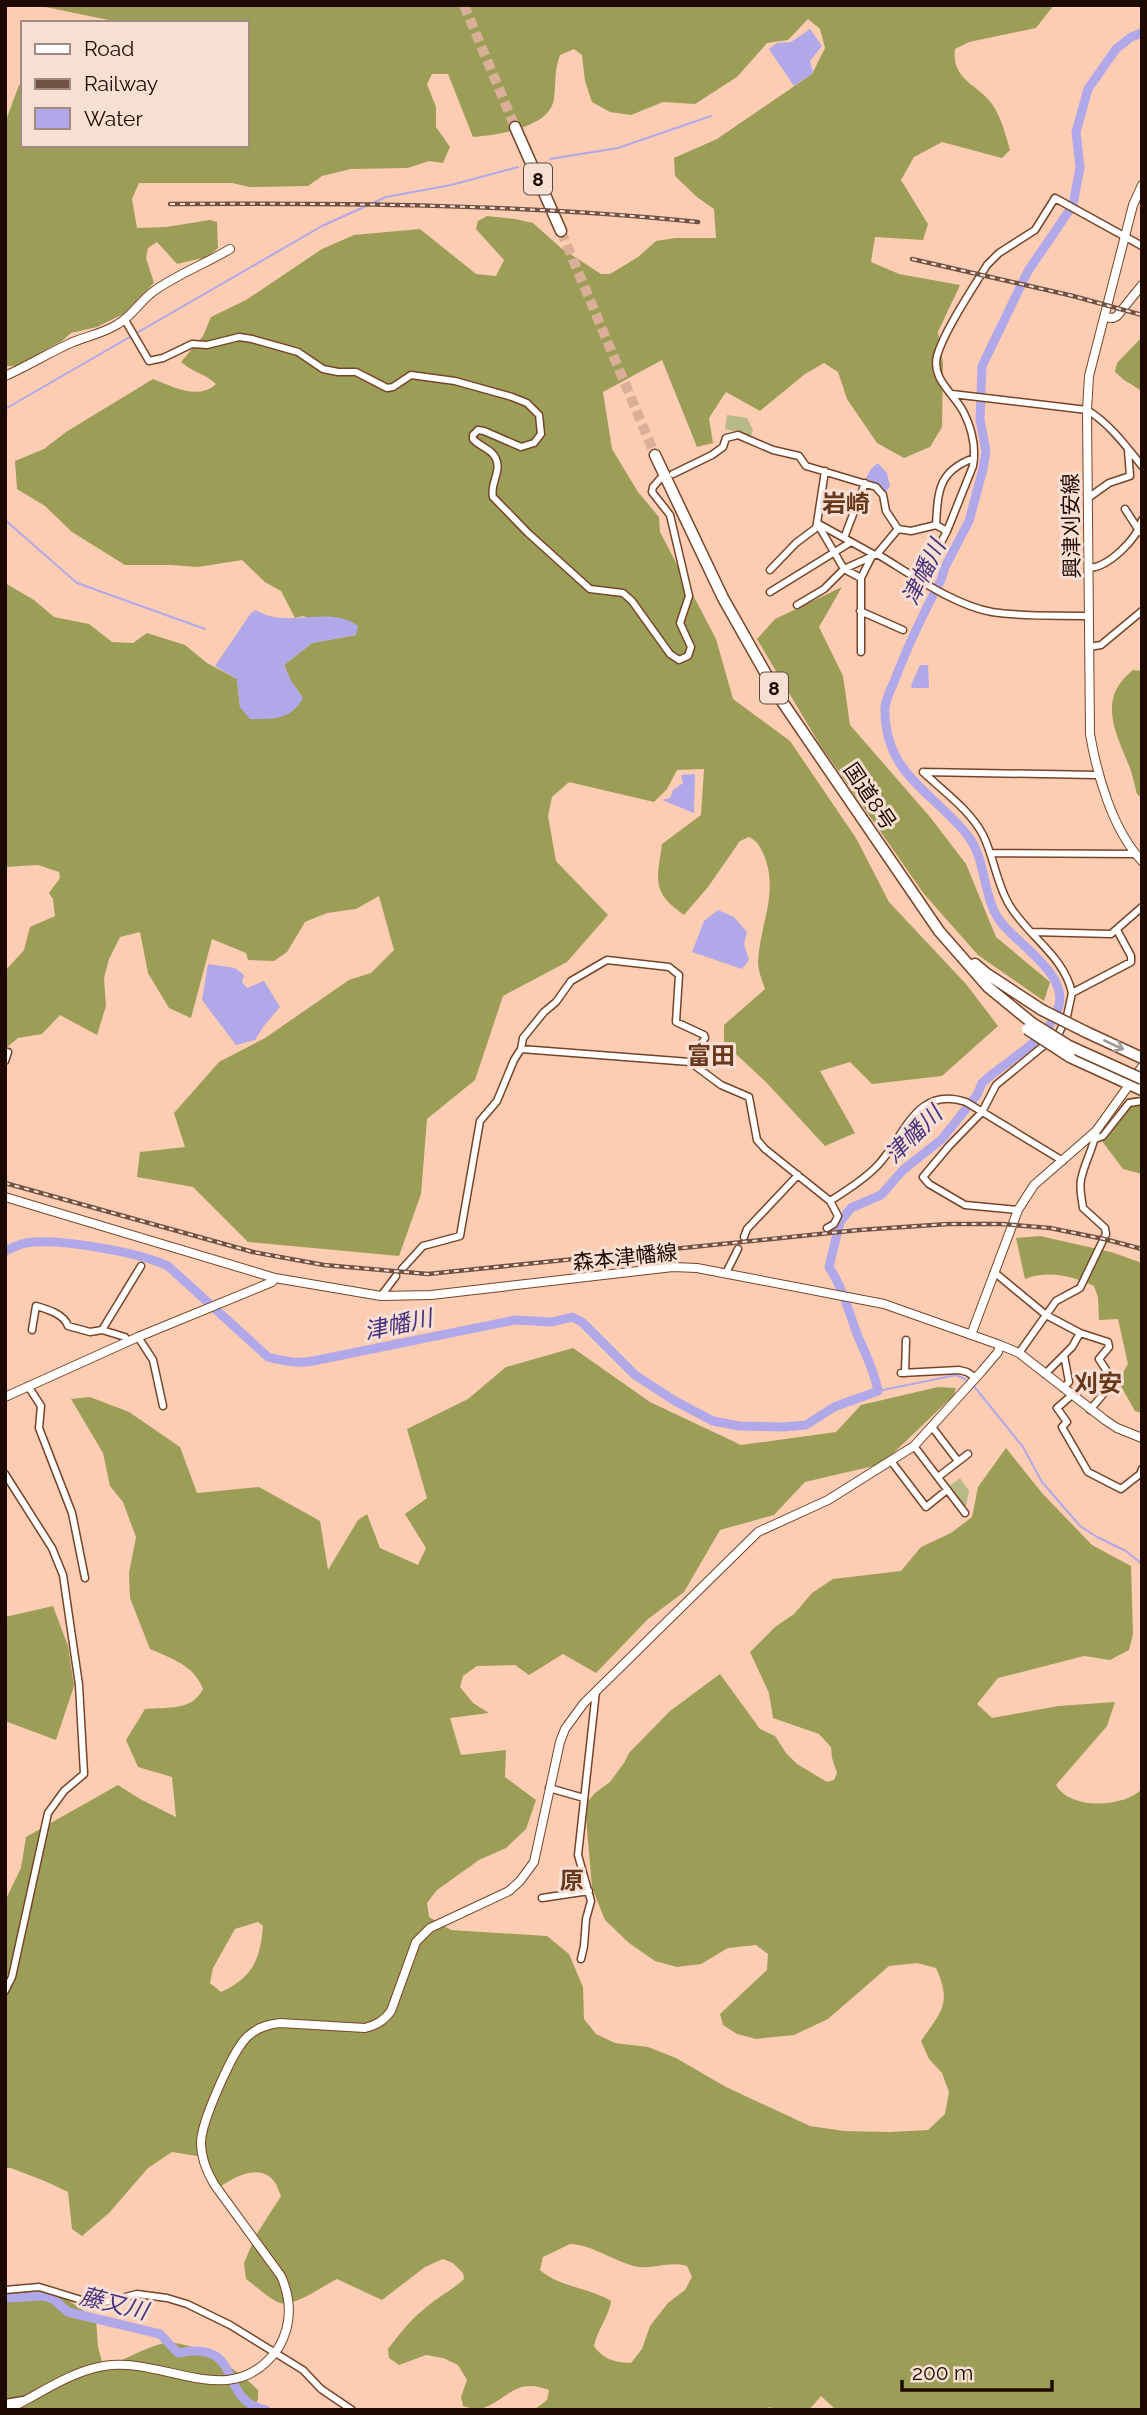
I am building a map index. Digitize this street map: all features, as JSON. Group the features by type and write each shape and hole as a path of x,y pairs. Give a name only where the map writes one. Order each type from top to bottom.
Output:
{"highway":[{"name":"8","path":"515,127 561,231"},
{"name":"国道8号","path":"655,455 723,598 768,678 922,905 965,961 1029,1026 1142,1079"},
{"name":"8","path":"922,905 953,942 987,974 1042,1010 1142,1058"},
{"name":"8","path":"1029,1026 1070,1057 1142,1090"}],"street":[{"name":"興津刈安線","path":"1139,858 1127,842 1097,775 1090,734 1087,410 1089,376 1133,205 1142,185"},
{"path":"923,582 947,531 974,458 971,429 953,394 940,381 936,358 987,265 999,253 1035,230 1055,198 1142,246"},
{"path":"5,376 125,320 151,293 230,249"},
{"path":"1104,317 1116,316 1142,285"},
{"path":"125,320 149,361 163,358 192,344 206,345 239,337 298,352 323,369 356,372 387,388 393,387 411,374 420,374 467,384 527,403 539,415 541,422 541,434 534,443 521,447 484,431 478,430 473,435 472,439 491,452 496,460 499,470 491,491 494,497 528,533 590,589 623,593 632,601 670,654 679,660 688,656 691,647 680,623 689,596 670,515 652,492 660,479"},
{"path":"953,394 1087,410 1128,448 1142,466"},
{"path":"673,474 712,455 723,447 726,439 744,436 773,450 799,456 806,466 876,487 883,495 886,511 898,529 911,531 936,525 947,531"},
{"path":"1088,498 1109,483 1130,476 1128,448"},
{"path":"936,525 937,495 949,472 960,463 974,458"},
{"path":"770,570 796,542 816,528 825,471"},
{"path":"844,538 865,484"},
{"path":"1125,509 1140,532"},
{"path":"1089,568 1098,568 1110,560 1140,532 1142,520"},
{"path":"817,523 947,595 990,612 1089,615"},
{"path":"817,523 844,569 861,578"},
{"path":"861,652 861,578 875,554 898,529"},
{"path":"770,592 851,542"},
{"path":"797,605 824,589 844,569 875,554"},
{"path":"860,611 903,630"},
{"path":"1089,647 1101,645 1142,611"},
{"path":"1018,1210 965,1205 923,1177 979,1110 996,1085 1043,1048 1063,1028 1072,993 1069,980 1059,962 1009,905 982,833 971,818 923,772 1097,775"},
{"path":"991,853 1139,858"},
{"path":"1031,932 1111,934 1142,907"},
{"path":"1072,993 1131,962 1117,930"},
{"path":"402,1269 423,1247 460,1236 480,1121 497,1101 521,1049 523,1038 571,981 607,960 669,967 678,975 676,1022 704,1035 705,1038 690,1062"},
{"path":"521,1049 690,1062 722,1085 749,1097 757,1140 830,1200 838,1216 834,1224 827,1228"},
{"path":"5,1061 8,1052"},
{"path":"1019,1353 1059,1299 1080,1288 1106,1234 1105,1228 1083,1208 1081,1178 1096,1135 1142,1067"},
{"path":"830,1200 876,1167 919,1109 939,1098 956,1098 1063,1161"},
{"path":"971,1335 1018,1210 1034,1185 1096,1135 1103,1136 1129,1103 1142,1101"},
{"path":"744,1237 747,1229 797,1175"},
{"name":"森本津幡線","path":"5,1197 275,1278 381,1296 431,1295 673,1267 697,1268 854,1297 884,1304 1019,1353 1090,1410 1117,1428 1142,1438"},
{"path":"726,1273 738,1249"},
{"path":"102,1330 141,1266"},
{"path":"994,1272 1046,1315 1080,1334 1093,1339 1104,1339 1108,1343 1109,1347 1099,1359 1112,1378 1109,1387 1090,1410"},
{"path":"381,1296 396,1276"},
{"path":"5,1397 128,1341 272,1282 275,1278"},
{"path":"32,1330 36,1306 56,1312 67,1320 68,1326 90,1332 102,1330 125,1337 128,1341"},
{"path":"1045,1374 1080,1334"},
{"path":"138,1337 153,1360 163,1406"},
{"path":"906,1340 903,1373 959,1370 967,1372 973,1381"},
{"path":"7,2410 72,2377 104,2366 121,2365 144,2369 202,2385 226,2385 241,2381 261,2369 275,2354 289,2323 287,2290 281,2276 206,2171 201,2144 208,2113 236,2050 250,2035 266,2025 280,2023 365,2028 385,2018 391,2011 421,1934 430,1927 509,1891 534,1862 549,1788 565,1729 574,1714 758,1532 828,1500 914,1446 998,1352 1000,1345"},
{"path":"1063,1388 1069,1382 1064,1355"},
{"path":"28,1386 41,1406 39,1428 72,1513 85,1578"},
{"path":"1072,1395 1057,1408 1067,1422 1062,1427 1088,1472 1121,1489 1140,1474 1142,1469"},
{"path":"932,1427 958,1461"},
{"path":"914,1446 965,1513"},
{"path":"937,1478 968,1454"},
{"path":"891,1461 926,1507 947,1490"},
{"path":"5,1474 52,1548 63,1575 79,1685 84,1774 64,1791 48,1813 12,1977 5,1991"},
{"path":"581,1959 591,1901 578,1855 596,1691"},
{"path":"549,1788 584,1798"},
{"path":"542,1898 589,1891"},
{"path":"5,2290 39,2287 88,2302 104,2302 137,2294 187,2304 230,2325 303,2370 321,2389 352,2410"},
{"path":"5,2403 28,2400"}],"green space":[{"path":"36,5 1054,5 1036,28 969,42 955,49 957,68 992,104 1001,121 1010,150 1002,158 942,142 914,157 901,180 928,224 923,240 875,237 871,262 899,274 960,285 938,332 943,363 942,427 930,447 904,458 877,443 847,399 838,372 824,363 805,374 760,411 726,392 709,418 713,443 697,447 662,360 603,392 612,449 638,492 659,517 660,532 716,639 733,699 790,741 856,838 889,902 966,984 998,1026 942,1076 872,1084 850,1062 820,1071 855,1133 825,1146 766,1082 724,1043 724,1025 765,989 758,962 770,881 763,853 759,845 749,837 740,841 708,887 684,915 673,907 661,892 658,876 662,844 701,815 704,769 677,770 667,789 654,802 569,782 552,797 548,816 556,861 608,915 567,962 503,996 475,1080 427,1119 421,1194 399,1256 248,1242 193,1187 137,1177 140,1152 185,1147 174,1113 219,1062 265,1038 349,980 371,973 394,950 379,896 356,909 327,913 305,922 287,952 274,961 248,960 246,953 212,939 191,1018 169,1008 148,973 140,932 120,937 109,959 104,978 106,1006 97,1035 60,1015 42,1034 18,1038 5,1049 5,971 24,950 30,927 55,916 53,899 49,893 60,878 59,872 38,865 5,867 5,583 34,600 54,617 89,624 112,642 133,643 147,633 185,645 207,663 237,679 240,707 303,698 284,665 312,643 356,635 303,616 295,618 281,591 265,582 242,560 198,567 125,565 72,532 45,506 17,489 15,461 44,449 66,432 153,379 193,392 209,389 216,384 181,362 203,336 211,317 246,300 322,249 354,235 420,229 476,274 496,276 504,260 476,229 478,221 487,216 533,223 561,248 601,274 610,274 638,257 656,241 716,238 714,209 675,176 674,158 717,139 812,74 825,48 820,29 808,19 788,40 767,43 737,77 695,104 663,102 631,115 610,112 592,102 585,81 582,55 574,49 560,55 554,99 543,117 521,128 473,137 448,74 432,74 427,84 436,107 436,127 450,147 443,163 429,161 408,168 351,169 322,176 308,186 139,183 132,199 137,228 166,227 210,220 217,222 218,248 207,257 177,264 157,242 148,248 146,258 154,283 123,314 97,327 71,333 62,341 17,366 5,366 5,123 19,85 21,84 21,147 248,147 248,21 113,21"},
{"path":"1142,337 1142,391 1115,372 1117,363"},
{"path":"727,415 747,418 753,430 751,436 725,429"},
{"path":"842,587 819,627 843,676 850,725 930,817 966,864 996,937 1050,982 1044,1001 978,955 924,894 820,745 757,639 775,619"},
{"path":"1133,670 1142,671 1142,798 1137,794 1112,713 1116,691 1122,680"},
{"path":"1138,1097 1142,1100 1142,1174 1123,1169 1102,1141 1127,1098"},
{"path":"1040,1236 1111,1252 1142,1263 1142,1413 1135,1411 1118,1381 1128,1364 1118,1319 1099,1320 1098,1297 1094,1286 1060,1275 1025,1279 1016,1238"},
{"path":"573,1348 650,1402 741,1445 836,1432 861,1405 938,1387 956,1388 954,1395 882,1464 805,1482 774,1515 720,1530 684,1592 648,1619 596,1673 563,1654 529,1675 515,1665 477,1666 463,1676 460,1687 473,1703 489,1713 450,1718 461,1755 506,1750 505,1777 536,1800 526,1829 506,1848 479,1860 437,1890 427,1903 429,1917 451,1930 547,1936 569,1954 583,1987 584,2019 596,2034 615,2043 648,2047 676,2058 726,2087 810,2126 844,2131 928,2130 945,2114 949,2092 942,2073 929,2059 921,2041 939,2014 944,1999 936,1968 917,1963 889,1966 828,2019 794,2035 756,2039 737,2034 723,2025 720,2014 767,1970 768,1954 756,1945 728,1948 701,1964 677,1967 655,1961 629,1943 605,1920 592,1888 585,1805 610,1782 629,1753 670,1711 720,1674 760,1729 775,1736 797,1764 827,1782 834,1780 837,1773 831,1747 819,1734 773,1718 769,1693 750,1652 775,1627 794,1614 812,1593 833,1579 901,1571 921,1547 951,1533 972,1517 978,1487 1006,1448 1042,1493 1092,1545 1131,1566 1133,1634 1129,1650 1110,1660 1084,1656 998,1678 977,1704 992,1718 1058,1706 1115,1702 1107,1726 1056,1785 1073,1799 1097,1804 1123,1800 1142,1789 1142,2410 836,2410 821,2396 809,2410 773,2410 770,2407 763,2410 534,2410 547,2400 549,2390 527,2386 477,2410 463,2406 461,2397 467,2380 458,2365 443,2358 426,2355 399,2365 389,2358 388,2349 409,2323 464,2279 463,2273 453,2263 443,2259 425,2267 382,2300 337,2279 301,2299 280,2303 246,2279 244,2263 256,2235 281,2196 267,2175 244,2174 215,2190 208,2183 203,2157 172,2152 148,2168 109,2213 82,2236 72,2229 68,2192 11,2168 5,2168 5,1901 21,1868 26,1837 118,1785 176,1817 172,1777 138,1767 126,1740 145,1709 171,1708 186,1704 193,1701 203,1689 188,1668 150,1649 130,1598 129,1573 136,1537 123,1502 110,1486 103,1453 71,1399 90,1397 129,1412 180,1447 197,1493 259,1487 320,1521 328,1570 358,1520 367,1514 380,1548 418,1565 426,1548 405,1514 427,1498 407,1429 468,1399 506,1367","holes":["258,1922 263,1926 262,1938 253,1966 241,1980 221,1992 210,1983 213,1968 235,1929","570,2244 587,2247 638,2267 674,2264 687,2266 692,2277 685,2290 668,2303 650,2326 642,2349 631,2363 610,2359 594,2346 611,2301 557,2280 540,2270 543,2257"]},
{"path":"960,1478 969,1491 966,1506 963,1506 948,1487"},
{"path":"53,1606 68,1646 74,1686 56,1740 5,1721 5,1617"},
{"path":"22,2287 53,2290 96,2319 98,2347 104,2369 160,2344 185,2345 213,2356 258,2390 254,2410 5,2410 5,2297"}],"water":[{"path":"810,29 822,46 810,61 813,73 794,86 769,49 777,43 791,42"},
{"path":"878,463 887,473 890,486 886,492 866,478"},
{"path":"256,610 281,618 334,617 358,626 356,635 312,643 284,665 303,698 293,711 281,717 250,719 240,707 237,679 215,666 251,613"},
{"path":"920,665 928,665 929,688 912,688"},
{"path":"695,774 694,813 662,800 670,798 673,790 683,783 681,775"},
{"path":"718,910 734,917 747,932 744,944 749,960 742,969 692,952 704,921"},
{"path":"208,964 235,968 244,975 242,982 247,988 264,981 280,1007 255,1040 236,1045 202,1000"}],"waterway":[{"name":"津幡川","path":"5,1251 26,1243 77,1244 118,1251 168,1266 268,1357 285,1361 313,1361 515,1320 552,1322 572,1317 582,1322 635,1375 713,1421 739,1426 806,1425 834,1407 878,1391 842,1291 829,1267 840,1222 851,1208 881,1195 903,1170 942,1139 977,1095 982,1083 1047,1029 1059,1005 1059,993 1048,970 1007,930 994,911 978,856 968,836 903,768 888,734 885,704 910,643 969,521 986,451 980,420 982,366 1028,271 1073,205 1080,167 1076,132 1088,89 1116,49 1131,37 1142,33"},
{"path":"550,159 618,148 711,116"},
{"path":"5,409 322,226 386,197 451,185 518,167"},
{"path":"5,520 77,583 205,629"},
{"path":"878,1391 956,1375 969,1381"},
{"path":"973,1385 1023,1447 1042,1482 1080,1526 1126,1551 1142,1564"},
{"name":"藤又川","path":"5,2298 44,2296 53,2299 68,2312 160,2334 178,2353 199,2351 213,2355 223,2363 241,2395 251,2404 266,2410"}],"tunnel":[{"path":"464,5 515,127"},
{"path":"561,231 655,455"}],"railway":[{"path":"170,204 500,208 698,222"},
{"path":"912,259 1073,296 1142,315"},
{"path":"5,1183 253,1252 324,1265 428,1274 859,1230 948,1224 1002,1224 1050,1228 1142,1249"}],"district":[{"name":"岩崎","path":"846,503"},
{"name":"富田","path":"711,1055"},
{"name":"刈安","path":"1098,1383"},
{"name":"原","path":"572,1880"}]}
